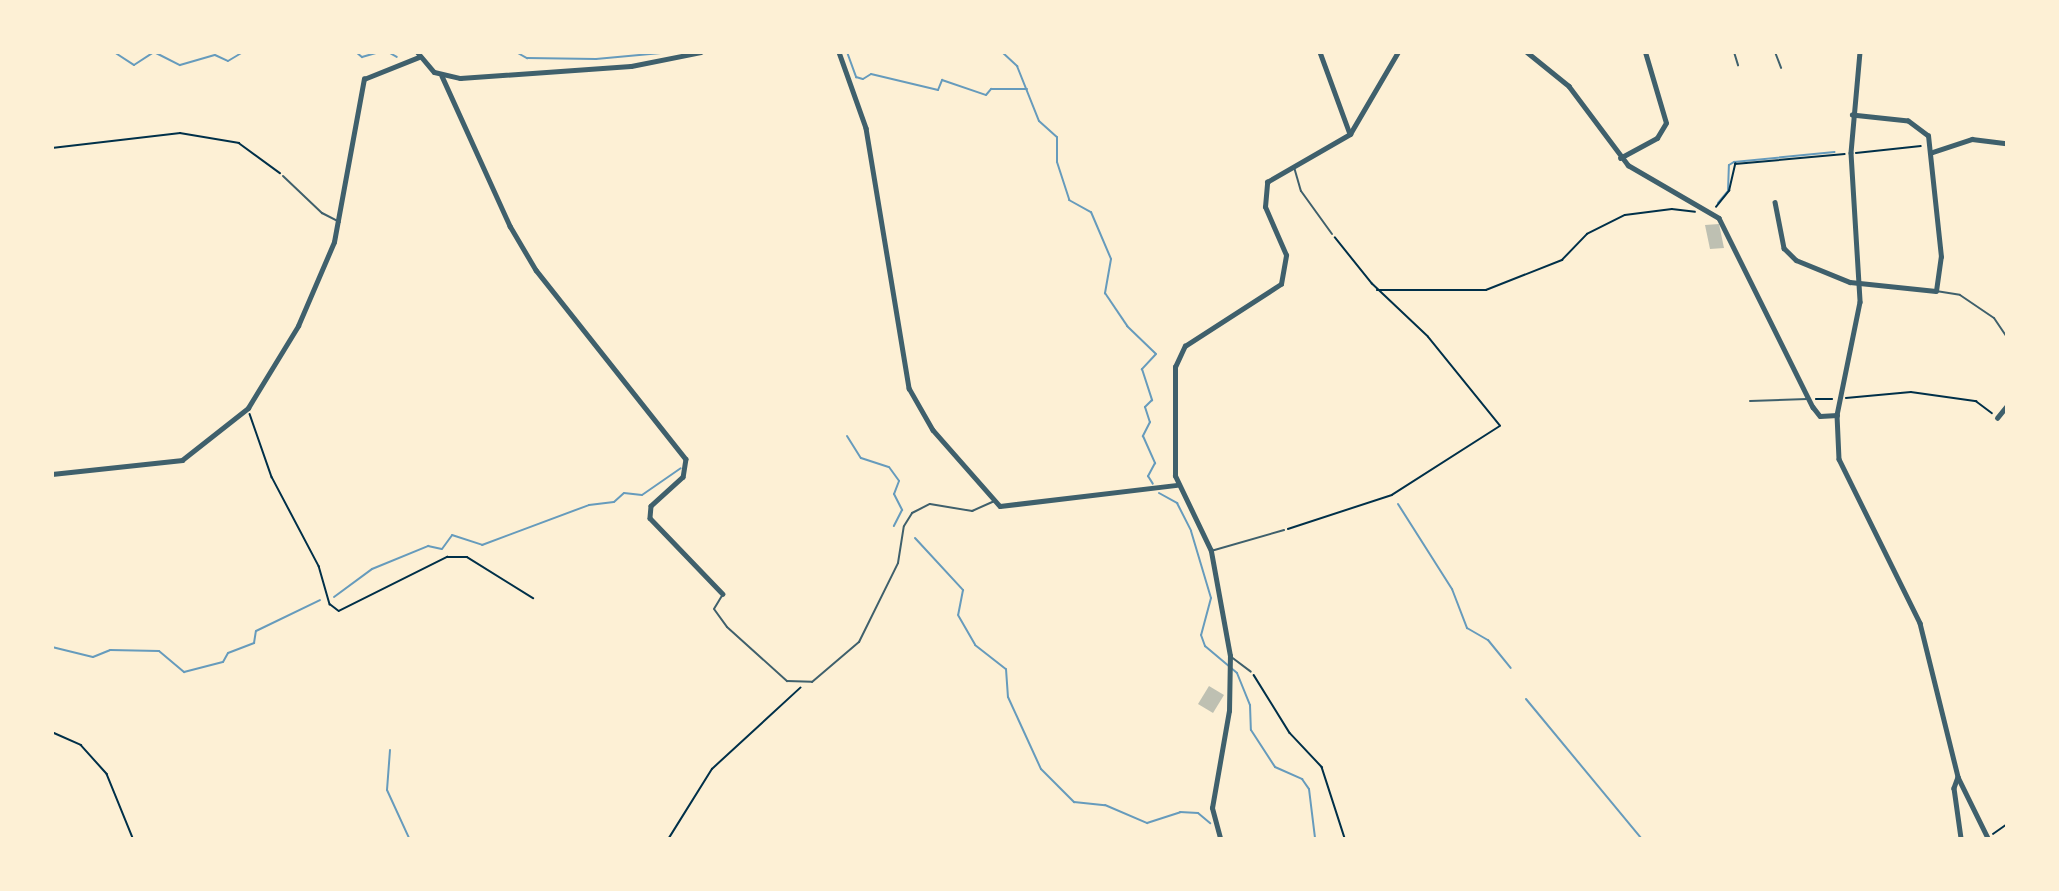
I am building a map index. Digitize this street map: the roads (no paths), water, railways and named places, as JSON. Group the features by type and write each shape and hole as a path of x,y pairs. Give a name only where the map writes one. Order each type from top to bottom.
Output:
{"street":[{"path":"442,76 631,66 701,52"},
{"path":"839,52 866,128 909,388 933,430 994,501 1010,507 1177,485"},
{"path":"1320,52 1350,134"},
{"path":"1220,838 1212,808 1231,663 1211,551 1177,485 1178,356 1281,284 1286,255 1263,194 1270,177 1325,153 1350,134 1398,52"},
{"path":"1527,52 1569,86 1620,158 1712,212 1726,227 1809,399 1820,416 1837,415"},
{"path":"1620,158 1656,138 1666,123 1645,52"},
{"path":"1860,52 1852,115 1851,153 1860,282 1837,415 1840,464 1929,650 1958,777 1989,838"},
{"path":"52,474 182,460 248,408 298,326 340,222 364,79 420,54 442,76 510,226 536,270 686,459 683,477 651,506 650,518 723,594"},
{"path":"1775,202 1784,248 1793,258 1860,282 1936,291 1941,257 1933,152 1919,126 1852,115"},
{"path":"1933,152 1972,139 2007,142"},
{"path":"1997,418 2007,407"},
{"path":"1958,777 1954,788 1961,838"}],"lane":[{"path":"1734,52 1738,65"},
{"path":"1775,52 1781,68"},
{"path":"1294,165 1301,191 1332,234"},
{"path":"283,176 322,213 340,222"},
{"path":"1936,291 1960,295 1994,318 2007,336"},
{"path":"1750,401 1809,399"},
{"path":"723,594 714,609 728,627 777,674 803,685 834,668 859,642 897,563 912,513 930,504 972,511 994,501"},
{"path":"1211,551 1284,530"},
{"path":"1230,656 1251,672"}],"waterway":[{"path":"114,52 134,65 154,52"},
{"path":"154,52 180,65 215,55 228,61 243,52"},
{"path":"261,52 292,52"},
{"path":"356,52 362,57 379,52"},
{"path":"388,52 397,57"},
{"path":"516,52 527,58 596,59 672,52"},
{"path":"847,52 856,77 863,79 871,74 938,90 942,80 986,95 991,89 1027,89"},
{"path":"1002,52 1017,66 1039,121 1057,137 1057,162 1069,200 1091,212 1111,259 1105,293 1127,326 1156,354 1142,369 1152,400 1145,407 1150,422 1143,436 1155,463 1148,476 1153,484"},
{"path":"1718,203 1728,191 1729,165 1734,162 1835,152"},
{"path":"847,436 861,458 889,467 899,481 894,494 902,510 894,526"},
{"path":"334,597 372,569 428,546 442,549 452,535 482,545 589,505 614,502 624,493 642,495 681,468"},
{"path":"1159,493 1177,503 1191,531 1211,598 1201,635 1205,646 1237,673 1250,705 1251,730 1275,767 1302,779 1309,789 1315,838"},
{"path":"1398,504 1452,589 1467,628 1488,640 1511,668"},
{"path":"915,538 963,590 958,615 975,645 1006,669 1008,697 1041,769 1074,802 1105,805 1147,823 1180,812 1198,813 1210,823"},
{"path":"52,647 93,657 110,650 159,651 184,672 223,662 228,653 254,643 256,631 320,600"},
{"path":"1526,699 1641,838"},
{"path":"390,750 387,790 409,838"}]}
